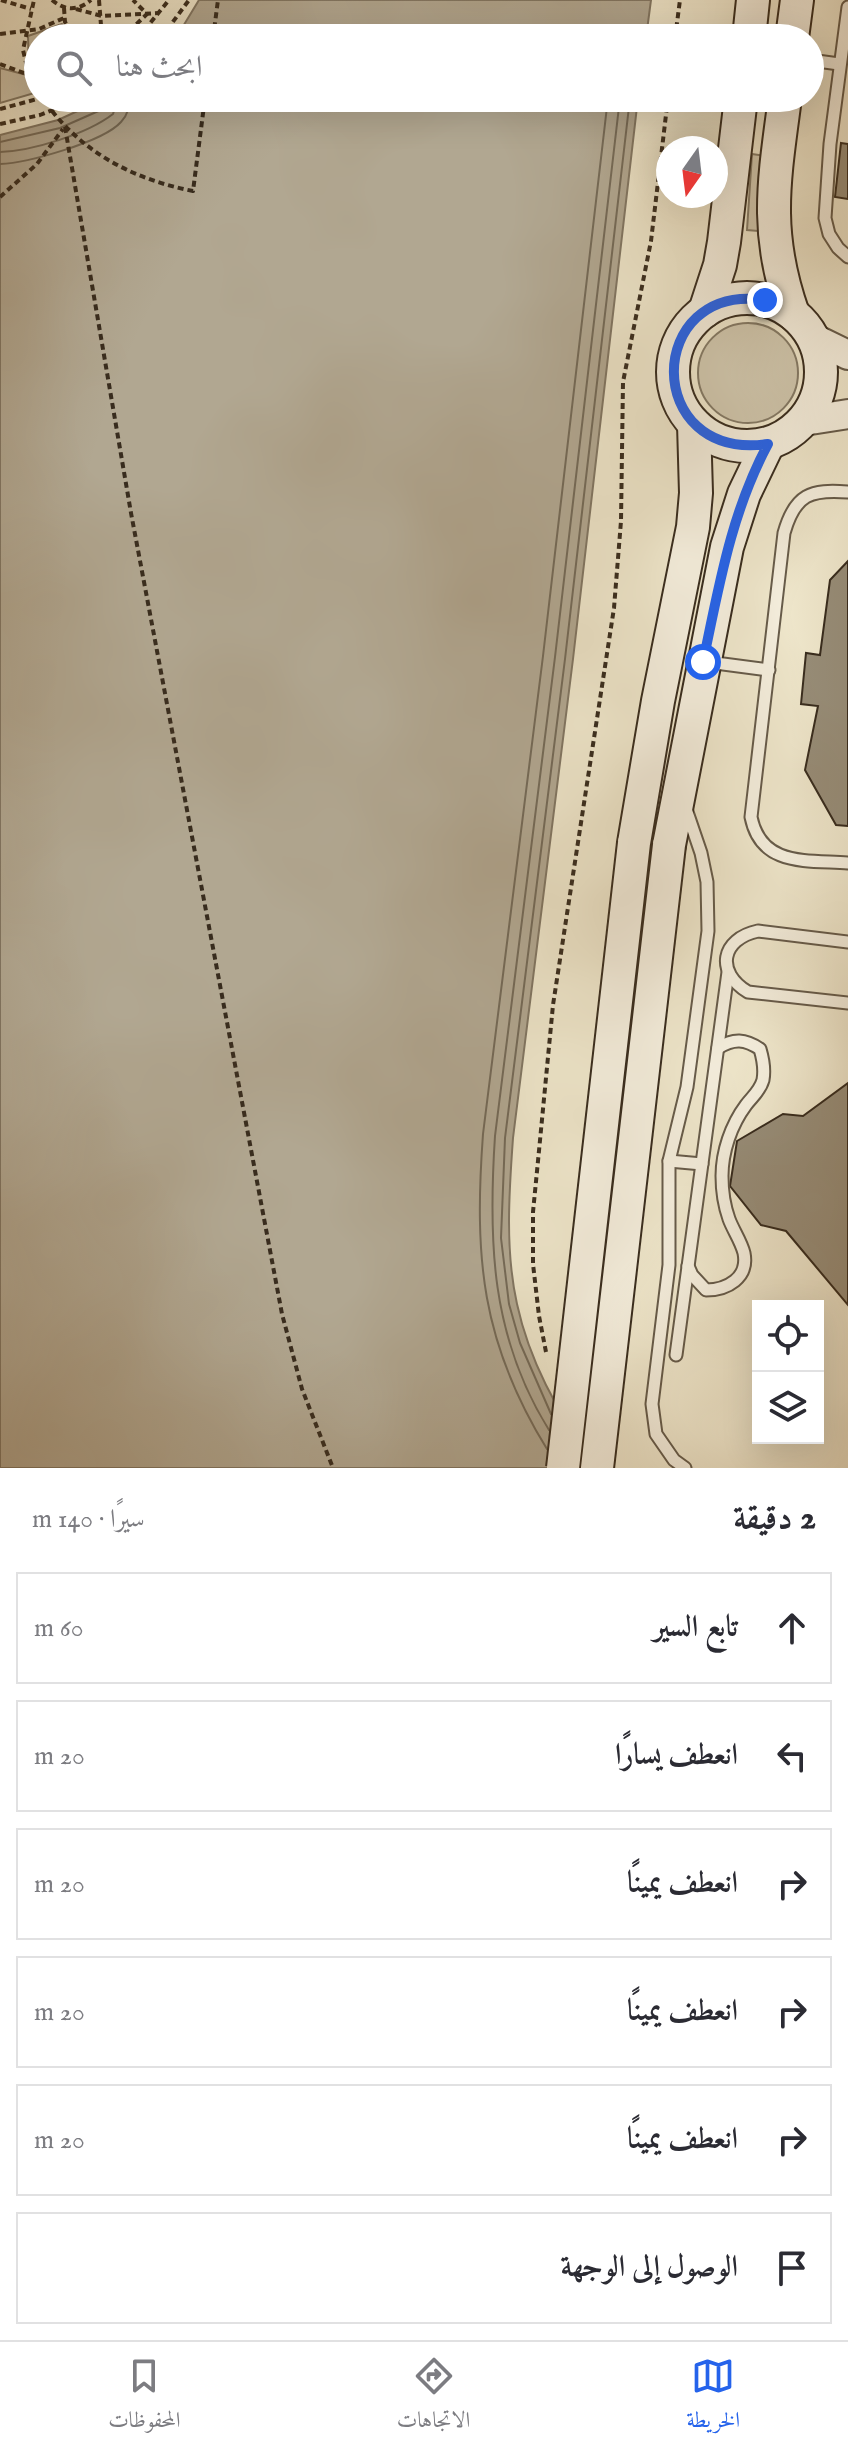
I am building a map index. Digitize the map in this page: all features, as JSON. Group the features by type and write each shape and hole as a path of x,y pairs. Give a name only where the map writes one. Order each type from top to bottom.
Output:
{"main road":[{"path":"750,24 753,0"},
{"path":"794,24 797,0"},
{"path":"705,311 724,242 739,112"},
{"path":"783,112 772,209 781,273 821,362 817,399 794,431 768,444 747,447 728,444 694,424 678,400 673,372 678,344 694,320 705,311 734,299 750,298 780,306 803,326"},
{"path":"563,1468 634,843 658,701 693,527 696,470 694,424"},
{"path":"597,1468 669,845 703,662 734,520 768,444"}],"street":[{"path":"803,326 848,355"},
{"path":"804,421 848,414"}],"lane":[{"path":"848,7 839,64 825,218 829,234 848,257"},
{"path":"824,62 839,64"},
{"path":"848,492 821,490 807,496 788,519 751,817 754,831 762,844 773,853 787,858 848,863"},
{"path":"703,662 769,670"},
{"path":"679,787 701,853 707,882 708,931 687,1087 669,1161 669,1265 652,1419 664,1448 685,1468"},
{"path":"676,1355 728,972 726,957 732,944 744,934 758,931 848,942"},
{"path":"728,972 735,984 748,992 848,1003"},
{"path":"688,1265 692,1275 706,1290 722,1290 735,1283 743,1271 745,1256 729,1220 723,1196 722,1172 725,1149 733,1126 763,1080 764,1064 760,1049 751,1042 728,1042 718,1048"},
{"path":"669,1161 702,1164"}],"path":[{"path":"1,0 31,9"},
{"path":"28,24 34,0"},
{"path":"52,0 64,8 102,16 159,13"},
{"path":"76,9 91,0"},
{"path":"99,0 102,24"},
{"path":"133,0 147,14"},
{"path":"150,24 169,0"},
{"path":"172,24 189,0"},
{"path":"215,24 218,0"},
{"path":"677,24 680,0"},
{"path":"64,8 68,24"},
{"path":"137,24 147,14"},
{"path":"48,24 64,18"},
{"path":"0,34 24,32"},
{"path":"0,64 24,73"},
{"path":"0,109 24,103"},
{"path":"0,124 48,112"},
{"path":"53,112 65,127 95,152 126,171 193,191 203,112"},
{"path":"549,1360 539,1316 533,1264 533,1212 553,1005 614,608 621,521 623,382 651,241 666,112"},
{"path":"0,197 37,164 65,127"},
{"path":"65,127 134,528 282,1314 302,1389 333,1468"}],"shaded area":[{"path":"0,68 24,74 24,96 0,103"},
{"path":"752,154 765,156 758,231 747,230"},
{"path":"748,323 776,331 790,345 798,373 790,401 776,415 748,423 720,415 706,401 698,373 706,345 720,331"}],"water":[{"path":"199,0 651,0 648,24 184,24"},
{"path":"75,112 636,112 513,1138 509,1200 513,1284 530,1348 548,1390 598,1468 0,1468 0,135 58,120"}],"building":[{"path":"841,143 848,144 848,199 835,197"},
{"path":"848,561 848,826 836,825 805,770 818,706 801,704 806,653 820,655 830,580"},
{"path":"848,1083 848,1305 786,1231 761,1225 730,1186 737,1141 783,1114 803,1116"}],"route":[{"path":"703,662 734,520 768,444 747,447 728,444 694,424 685,413 674,387 674,358 685,332 705,311 734,299 765,300"}]}
